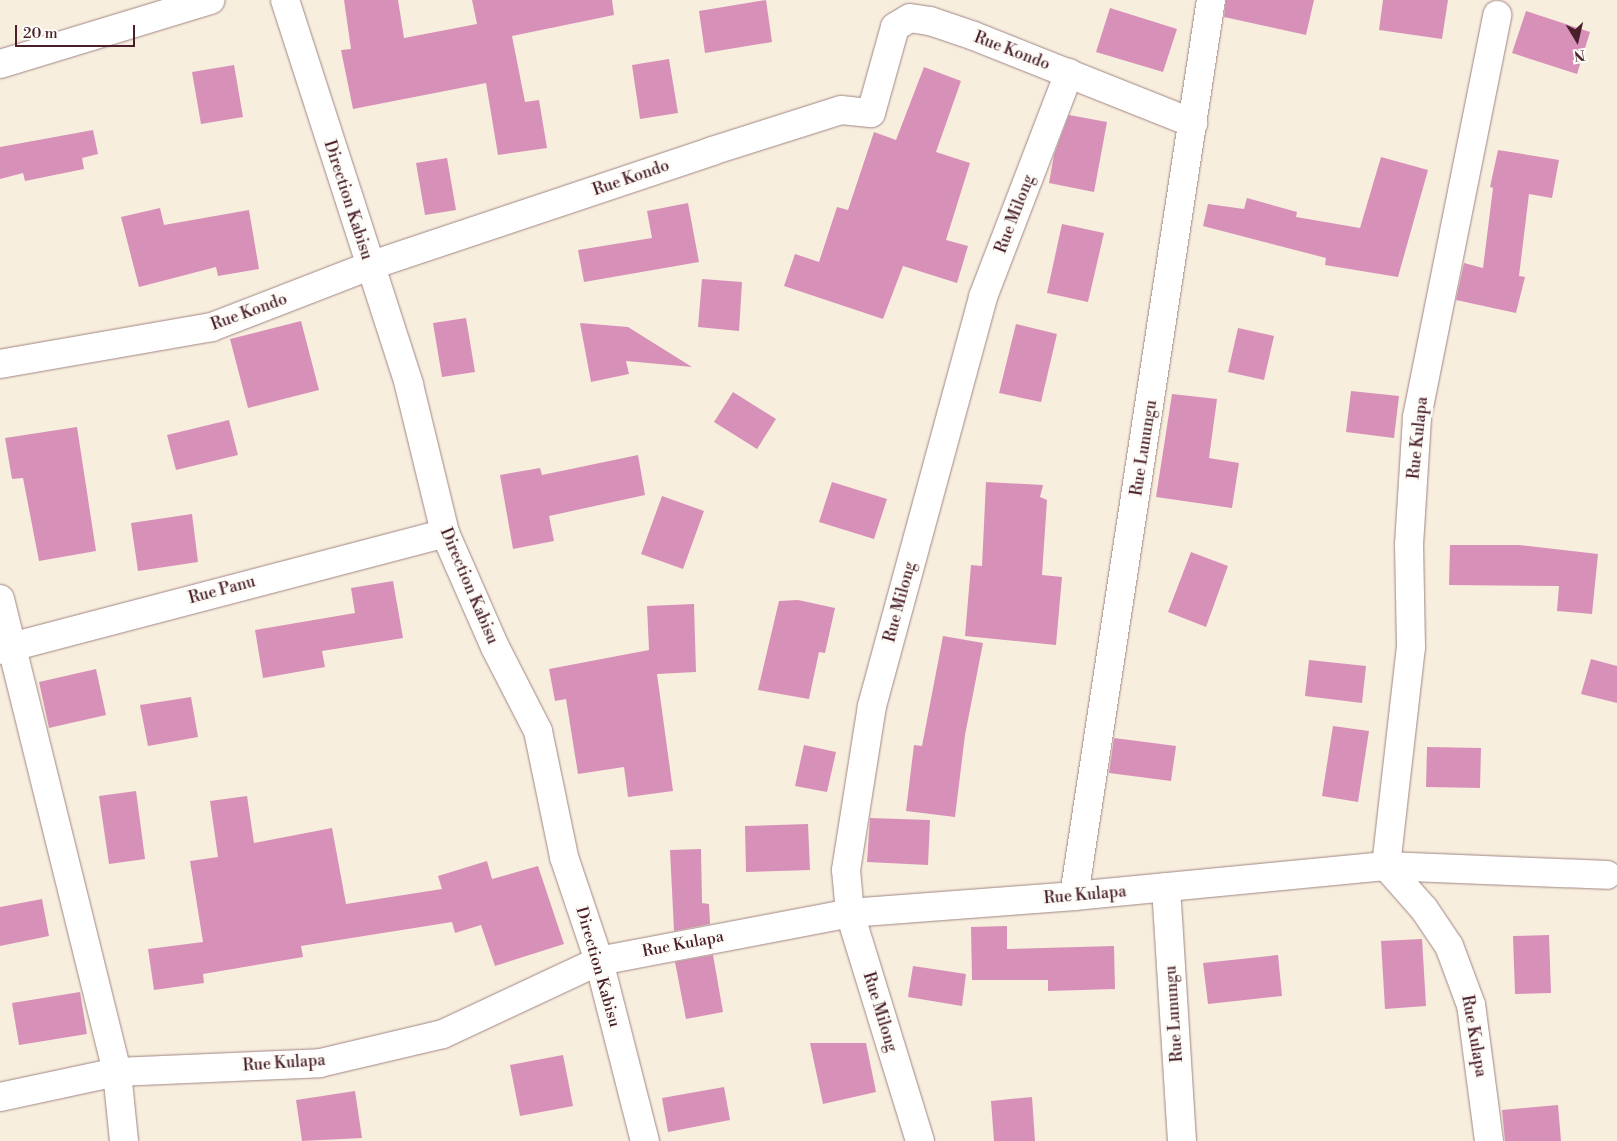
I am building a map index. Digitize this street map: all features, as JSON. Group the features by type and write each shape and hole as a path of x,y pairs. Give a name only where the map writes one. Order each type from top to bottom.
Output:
{"street":[{"path":"0,64 169,6 211,0"},
{"name":"Direction Kabisu","path":"285,0 409,386 445,533 495,647 538,731 564,857 599,962 645,1141"},
{"name":"Rue Lunungu","path":"1074,896 1211,0"},
{"name":"Rue Kulapa","path":"1489,1141 1468,996 1449,946 1424,909 1386,866 1410,656 1409,545 1418,418 1497,16"},
{"name":"Rue Kondo","path":"0,364 212,327 369,266 840,110 871,113 896,27 910,18 930,21 974,36 1193,124"},
{"name":"Rue Milong","path":"920,1141 850,913 846,870 872,706 984,296 1069,73"},
{"name":"Rue Panu","path":"7,647 445,533"},
{"path":"0,599 7,647 117,1072 124,1141"},
{"name":"Rue Kulapa","path":"0,1097 117,1072 330,1061 443,1034 599,962 850,913 1074,896 1386,866 1607,875"},
{"name":"Rue Lunungu","path":"1166,887 1182,1141"}],"building":[{"path":"344,0 398,0 404,38 477,24 472,0 612,0 614,15 512,36 525,102 539,100 547,148 498,155 486,83 353,109 341,50 351,49"},
{"path":"766,0 772,42 705,53 699,11"},
{"path":"1226,0 1314,0 1306,35 1224,17"},
{"path":"1383,0 1448,0 1442,39 1379,30"},
{"path":"1110,8 1177,29 1163,72 1096,52"},
{"path":"1526,11 1590,32 1577,74 1512,53"},
{"path":"669,59 678,113 640,119 632,65"},
{"path":"234,65 243,117 201,124 192,72"},
{"path":"924,67 961,81 936,152 970,163 946,240 968,246 957,283 903,266 883,319 784,286 795,254 819,262 837,207 848,210 874,132 896,140"},
{"path":"1069,115 1107,122 1094,192 1049,183 1054,155"},
{"path":"93,130 98,154 82,158 84,169 25,181 23,173 0,179 0,147"},
{"path":"1498,150 1559,160 1552,198 1529,194 1519,276 1525,277 1516,313 1456,300 1464,263 1483,268 1493,188 1490,187"},
{"path":"1381,157 1428,170 1398,277 1325,265 1326,258 1203,226 1208,204 1244,209 1247,198 1297,212 1296,217 1360,228"},
{"path":"447,158 456,210 425,215 416,163"},
{"path":"688,203 699,262 584,282 578,250 652,238 647,211"},
{"path":"160,208 164,225 249,210 259,269 218,276 216,267 139,287 121,217"},
{"path":"1062,224 1104,233 1088,302 1047,293"},
{"path":"702,279 742,282 739,331 698,327"},
{"path":"466,318 475,372 442,377 433,323"},
{"path":"301,321 319,390 248,408 230,339"},
{"path":"580,323 628,327 692,367 626,361 629,374 591,382"},
{"path":"1016,324 1057,334 1041,402 999,393"},
{"path":"1238,328 1274,336 1264,380 1228,372"},
{"path":"1351,391 1399,396 1394,438 1346,432"},
{"path":"733,392 776,419 757,449 714,422"},
{"path":"1172,394 1217,399 1209,458 1239,463 1232,508 1156,497"},
{"path":"229,420 238,455 176,470 167,435"},
{"path":"77,427 96,551 39,561 23,478 12,479 5,438"},
{"path":"638,455 645,495 549,516 554,541 513,549 500,475 540,468 542,475"},
{"path":"832,482 887,499 874,539 819,522"},
{"path":"986,482 1043,485 1040,497 1047,500 1042,575 1062,577 1056,645 965,636 971,565 982,566"},
{"path":"662,496 704,511 683,569 641,554"},
{"path":"192,514 198,562 138,571 131,523"},
{"path":"1450,545 1519,545 1598,554 1592,614 1557,611 1559,586 1449,585"},
{"path":"1191,552 1228,566 1206,627 1168,612"},
{"path":"393,581 403,638 322,651 325,667 263,678 255,630 355,613 351,588"},
{"path":"798,600 835,608 825,653 819,652 809,699 758,690 779,601"},
{"path":"694,604 696,672 657,674 673,791 628,797 624,767 578,774 566,699 555,701 549,669 649,650 647,606"},
{"path":"943,636 983,643 965,735 955,817 906,811 914,745 922,746"},
{"path":"1591,659 1617,666 1617,703 1581,694"},
{"path":"1309,660 1366,666 1362,703 1305,696"},
{"path":"96,669 106,715 49,728 39,682"},
{"path":"191,697 198,737 148,746 140,705"},
{"path":"1333,726 1369,731 1358,802 1322,796"},
{"path":"1114,738 1176,746 1171,781 1109,773"},
{"path":"804,745 836,752 827,792 795,786"},
{"path":"1427,747 1481,748 1480,788 1426,787"},
{"path":"136,791 145,859 109,864 99,796"},
{"path":"247,796 254,843 332,828 346,904 442,889 438,876 487,861 492,879 538,866 564,944 495,966 481,925 455,933 452,922 301,946 303,957 203,974 204,983 154,990 148,949 203,942 190,861 218,857 210,801"},
{"path":"870,818 930,820 928,865 867,862"},
{"path":"808,824 810,870 746,872 745,826"},
{"path":"701,849 702,903 709,904 710,924 674,931 670,850"},
{"path":"42,899 49,936 0,946 0,907"},
{"path":"1007,926 1007,949 1114,946 1115,989 1048,991 1048,980 972,980 971,927"},
{"path":"1549,935 1551,993 1515,994 1513,936"},
{"path":"1422,939 1426,1006 1385,1009 1381,941"},
{"path":"713,955 723,1012 686,1019 675,962"},
{"path":"1278,955 1282,996 1208,1004 1203,963"},
{"path":"913,966 966,974 962,1006 908,997"},
{"path":"80,992 87,1034 19,1045 12,1003"},
{"path":"810,1043 866,1043 876,1092 823,1104"},
{"path":"563,1055 573,1106 520,1116 510,1065"},
{"path":"724,1087 730,1120 668,1132 662,1098"},
{"path":"355,1091 362,1138 302,1141 296,1100"},
{"path":"1032,1097 1035,1141 994,1141 991,1101"},
{"path":"1558,1105 1561,1141 1505,1141 1502,1110"}]}
